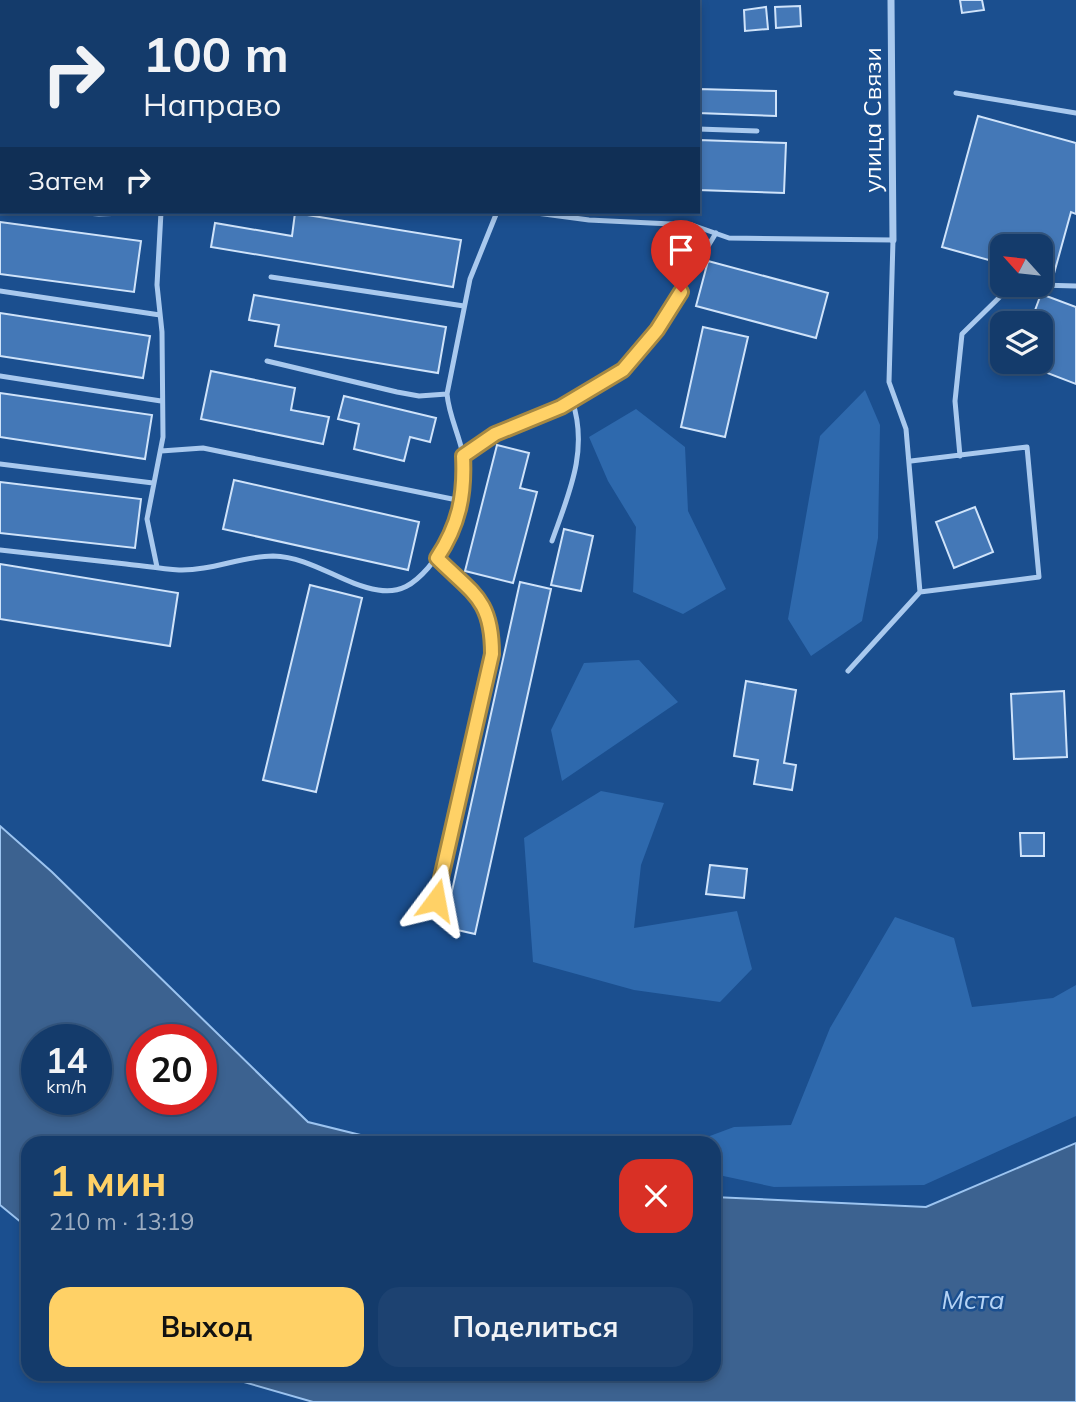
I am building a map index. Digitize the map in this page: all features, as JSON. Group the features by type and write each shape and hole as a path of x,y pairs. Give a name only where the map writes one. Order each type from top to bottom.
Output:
{"street":[{"name":"улица Связи","path":"891,0 893,240"}],"lane":[{"path":"956,93 1076,113"},
{"path":"700,129 757,131"},
{"path":"157,567 147,519 163,438 157,285 161,214"},
{"path":"0,550 181,570 249,558 287,557 310,563 359,585 391,592 409,586 437,558 454,529 462,501 463,456 448,408 447,394 470,278 496,214"},
{"path":"548,214 692,225 729,238 893,240 889,382 906,429 911,461 920,592"},
{"path":"588,214 589,219"},
{"path":"463,456 495,434 572,400 623,370 657,330 716,233"},
{"path":"271,278 464,306"},
{"path":"1054,285 1076,286"},
{"path":"0,291 160,315"},
{"path":"960,456 955,401 962,334 999,298"},
{"path":"267,361 397,392 419,396 447,394"},
{"path":"0,376 161,401"},
{"path":"552,541 580,454 579,420 572,400"},
{"path":"848,671 920,592 1039,578 1027,447 911,461"},
{"path":"160,452 203,448 462,501"},
{"path":"0,464 153,483"},
{"path":"436,900 492,654 492,632 488,613 479,598 437,558"}],"shaded area":[{"path":"865,390 880,425 878,538 862,621 811,656 788,619 820,436"},
{"path":"636,409 685,447 688,511 726,589 683,614 633,592 636,527 608,481 589,437"},
{"path":"639,660 678,702 562,781 551,730 584,663"},
{"path":"601,791 664,803 641,865 634,928 737,911 752,969 720,1002 634,990 533,962 524,838"},
{"path":"895,917 954,938 972,1007 1053,998 1076,985 1076,1116 924,1185 774,1187 721,1176 721,1136 710,1136 734,1127 791,1125 830,1028"}],"water":[{"path":"0,826 52,872 208,1024 126,1024 126,1115 217,1115 217,1033 308,1122 365,1136 21,1136 21,1222 0,1205"},
{"name":"Мста","path":"1076,1143 1076,1402 313,1402 240,1381 721,1381 721,1197 926,1207"}],"building":[{"path":"960,0 982,0 984,10 962,13"},
{"path":"800,6 801,26 776,28 775,7"},
{"path":"766,7 768,29 745,31 744,10"},
{"path":"700,89 776,91 776,116 700,113"},
{"path":"978,116 1076,143 1076,214 1071,212 1054,273 1054,234 990,234 990,260 942,247"},
{"path":"700,140 786,143 784,193 700,190"},
{"path":"295,214 301,214 461,240 453,287 211,247 215,223 292,236"},
{"path":"0,222 141,241 134,292 0,274"},
{"path":"708,261 828,293 816,338 696,306"},
{"path":"254,295 446,327 438,373 275,346 279,325 249,320"},
{"path":"1040,298 1052,298 1076,307 1076,384 1050,374 1053,374 1053,311 1035,311"},
{"path":"0,313 150,336 143,378 0,356"},
{"path":"703,327 748,337 725,437 681,427"},
{"path":"211,371 295,388 291,410 329,417 323,444 201,419"},
{"path":"0,393 152,415 145,459 0,437"},
{"path":"344,396 436,418 430,442 410,437 404,461 354,449 359,424 338,419"},
{"path":"497,445 529,453 520,488 537,492 513,583 465,571"},
{"path":"234,480 419,522 408,570 223,529"},
{"path":"0,482 141,499 135,548 0,533"},
{"path":"975,507 993,552 954,568 936,522"},
{"path":"564,529 593,536 581,591 551,585"},
{"path":"0,564 178,593 170,646 0,619"},
{"path":"520,582 551,589 475,934 444,927"},
{"path":"310,585 362,598 316,792 263,780"},
{"path":"746,681 796,690 784,763 796,765 792,790 754,784 758,760 734,756"},
{"path":"1064,691 1067,757 1014,759 1011,694"},
{"path":"1020,833 1044,833 1044,856 1021,856"},
{"path":"710,865 747,869 744,898 706,894"}],"route":[{"path":"436,900 492,654 492,632 488,613 479,598 437,558 454,529 461,509 463,456 495,434 561,407 623,370 657,330 681,292"}]}
